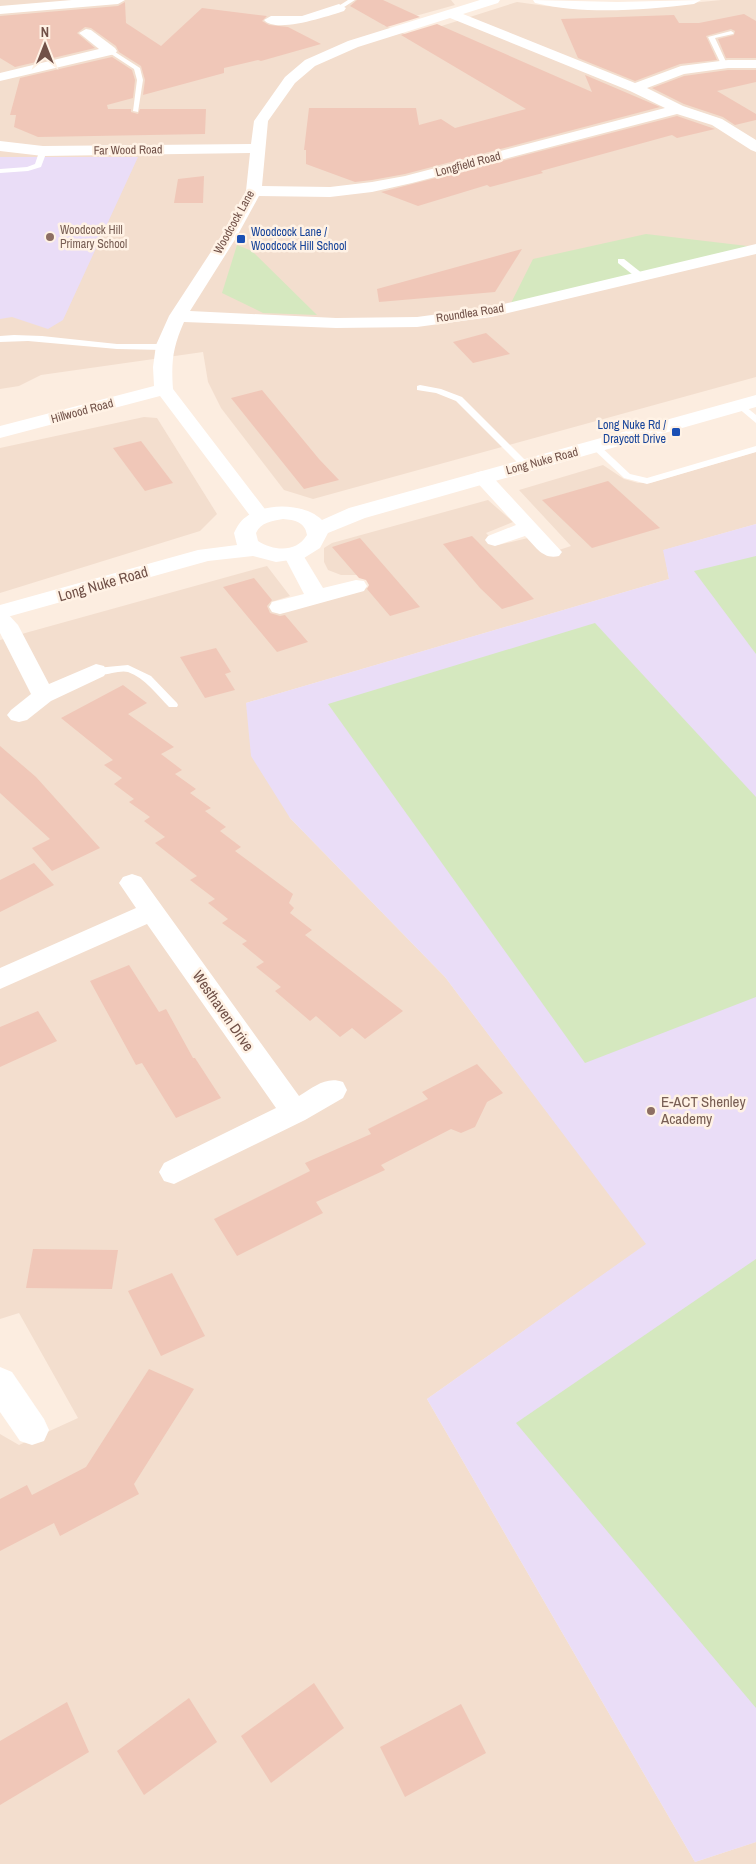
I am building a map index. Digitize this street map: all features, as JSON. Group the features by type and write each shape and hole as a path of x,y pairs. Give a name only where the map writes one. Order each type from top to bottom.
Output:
{"street":[{"path":"0,10 118,0"},
{"name":"Woodcock Lane","path":"164,389 162,366 164,347 178,316 228,238 254,191 261,122 290,80 310,63 353,44 493,0"},
{"path":"540,0 590,6 639,5 694,0"},
{"path":"271,20 303,20 339,8"},
{"path":"452,14 635,88 678,109 717,122 752,141"},
{"path":"303,20 320,28"},
{"path":"86,33 110,51"},
{"path":"336,36 353,44"},
{"path":"0,77 110,51"},
{"path":"635,88 681,70 724,64 756,64"},
{"name":"Longfield Road","path":"254,191 330,192 372,187 678,109"},
{"name":"Far Wood Road","path":"0,146 43,151 257,148"},
{"name":"Roundlea Road","path":"178,316 336,322 417,322 491,312 756,249"},
{"path":"164,389 262,517"},
{"name":"Hillwood Road","path":"0,432 164,389"},
{"name":"Long Nuke Road","path":"311,523 357,513 748,403"},
{"path":"482,477 552,552"},
{"path":"249,541 247,527 262,517 283,513 311,523 318,535 311,546 293,554 317,597"},
{"path":"494,540 530,527"},
{"name":"Long Nuke Road","path":"0,612 206,555 249,541 275,555 293,554"},
{"path":"280,607 356,586"},
{"path":"0,619 7,625 43,696"},
{"path":"19,715 43,696 96,672"},
{"name":"Westhaven Drive","path":"132,883 295,1112"},
{"path":"0,979 152,910"},
{"path":"174,1172 295,1112 333,1090"},
{"path":"1,1387 32,1430"}],"lane":[{"path":"339,8 352,0"},
{"path":"724,64 711,37 731,33"},
{"path":"110,51 137,68 140,80 136,111"},
{"path":"0,171 28,169 38,165 43,151"},
{"path":"621,261 640,276"},
{"path":"0,339 40,337 112,347 164,347"},
{"path":"420,388 438,391 459,399 525,465"},
{"path":"748,403 756,420"},
{"path":"595,446 627,476 648,480 756,449"},
{"path":"96,672 128,668 147,678 173,705"}],"shaded area":[{"path":"0,0 451,0 455,5 383,25 410,36 517,2 546,6 621,10 721,0 756,0 756,377 313,499 284,490 221,408 208,382 203,352 41,375 19,386 0,389"},
{"name":"Woodcock Hill Primary School","path":"0,157 138,157 63,320 48,329 12,317 0,319"},
{"path":"144,417 157,418 217,514 200,531 0,593 0,448"},
{"path":"756,452 756,524 664,550 669,579 246,703 290,818 445,977 647,1244 427,1399 695,1862 756,1842 756,1864 0,1864 0,1434 19,1445 78,1418 19,1313 0,1319 0,640 267,566 290,596 271,602 279,614 376,585 368,575 341,575 328,570 324,562 324,548 332,543 488,500 513,522 486,533 498,545 528,538 547,554 571,546 519,490 603,465 624,479 638,483 650,483"},
{"name":"E-ACT Shenley Academy","path":"756,524 756,1842 695,1862 427,1399 646,1244 445,977 290,818 251,756 246,703 669,579 663,550"}],"green space":[{"path":"646,234 756,247 509,307 533,259"},
{"path":"237,245 252,251 317,315 263,313 222,293"},
{"path":"756,556 756,654 694,571"},
{"path":"595,623 756,797 756,997 585,1063 328,704"},
{"path":"756,1259 756,1708 516,1423"}],"building":[{"path":"357,0 383,0 420,17 387,27 350,6"},
{"path":"125,2 126,23 161,46 202,8 267,16 262,21 269,25 288,27 321,44 261,61 258,60 224,68 224,73 143,95 145,80 141,66 119,52 116,46 91,28 85,27 77,33 95,48 15,67 0,58 0,16 118,6"},
{"path":"744,14 756,21 756,58 726,58 718,39 734,35 735,31 731,29 706,36 717,60 680,64 635,81 578,58 561,19 674,15 679,23 699,23"},
{"path":"437,24 592,92 585,75 660,107 405,174 372,180 355,182 306,164 306,150 304,150 309,108 416,108 419,125 441,119 455,128 526,109 401,35"},
{"path":"112,57 132,70 135,80 133,98 107,105 108,109 131,109 131,112 138,114 140,109 206,109 205,134 38,137 14,127 16,115 10,115 20,78"},
{"path":"728,70 756,70 756,82 717,91 756,114 756,120 735,125 723,117 684,104 652,88 684,76"},
{"path":"677,116 715,129 677,138 672,135 541,171 543,173 490,187 487,185 418,206 381,192"},
{"path":"204,176 203,203 174,203 178,179"},
{"path":"522,249 495,292 379,302 377,289"},
{"path":"486,333 510,354 473,363 453,342"},
{"path":"262,390 319,459 339,480 304,489 231,398"},
{"path":"141,441 173,483 145,491 113,448"},
{"path":"608,481 660,528 592,548 542,500"},
{"path":"472,536 534,599 502,609 480,588 443,544"},
{"path":"360,538 420,607 390,616 367,589 369,585 366,580 359,578 332,547"},
{"path":"254,578 272,600 267,606 270,613 280,616 285,615 308,642 277,652 223,587"},
{"path":"216,648 231,672 225,674 235,690 205,698 180,657"},
{"path":"123,685 147,703 128,714 174,747 161,754 182,770 175,774 196,789 190,793 211,808 205,811 226,827 220,831 241,847 235,851 293,894 289,903 294,908 290,913 312,930 305,935 403,1011 365,1039 352,1028 340,1037 316,1016 310,1021 275,991 281,987 256,967 264,962 242,944 247,941 222,923 228,919 208,903 215,899 190,880 197,876 155,843 165,837 144,821 150,817 129,802 134,799 114,784 122,778 104,765 113,760 61,718"},
{"path":"0,746 36,777 100,848 52,871 32,848 50,839 0,793"},
{"path":"34,863 54,885 0,912 0,880"},
{"path":"129,965 159,1012 166,1009 193,1058 195,1058 221,1098 176,1118 142,1063 136,1065 90,981"},
{"path":"38,1011 57,1041 0,1067 0,1027"},
{"path":"477,1064 503,1093 487,1102 475,1127 461,1133 451,1129 381,1165 385,1170 316,1202 323,1213 237,1256 214,1219 310,1171 305,1163 371,1134 368,1129 428,1099 422,1092"},
{"path":"33,1249 118,1250 112,1289 26,1288"},
{"path":"172,1273 205,1336 161,1356 128,1291"},
{"path":"149,1369 194,1389 134,1484 139,1494 60,1536 54,1523 0,1551 0,1499 27,1485 32,1495 86,1467"},
{"path":"314,1683 344,1728 271,1783 241,1736"},
{"path":"189,1698 217,1742 144,1795 117,1751"},
{"path":"67,1702 89,1752 0,1805 0,1741"},
{"path":"461,1704 486,1753 405,1797 380,1747"}],"place":[{"name":"Woodcock Hill Primary School","path":"50,237"},
{"name":"Woodcock Lane / Woodcock Hill School","path":"241,239"},
{"name":"Long Nuke Rd / Draycott Drive","path":"676,432"},
{"name":"E-ACT Shenley Academy","path":"651,1111"}]}
